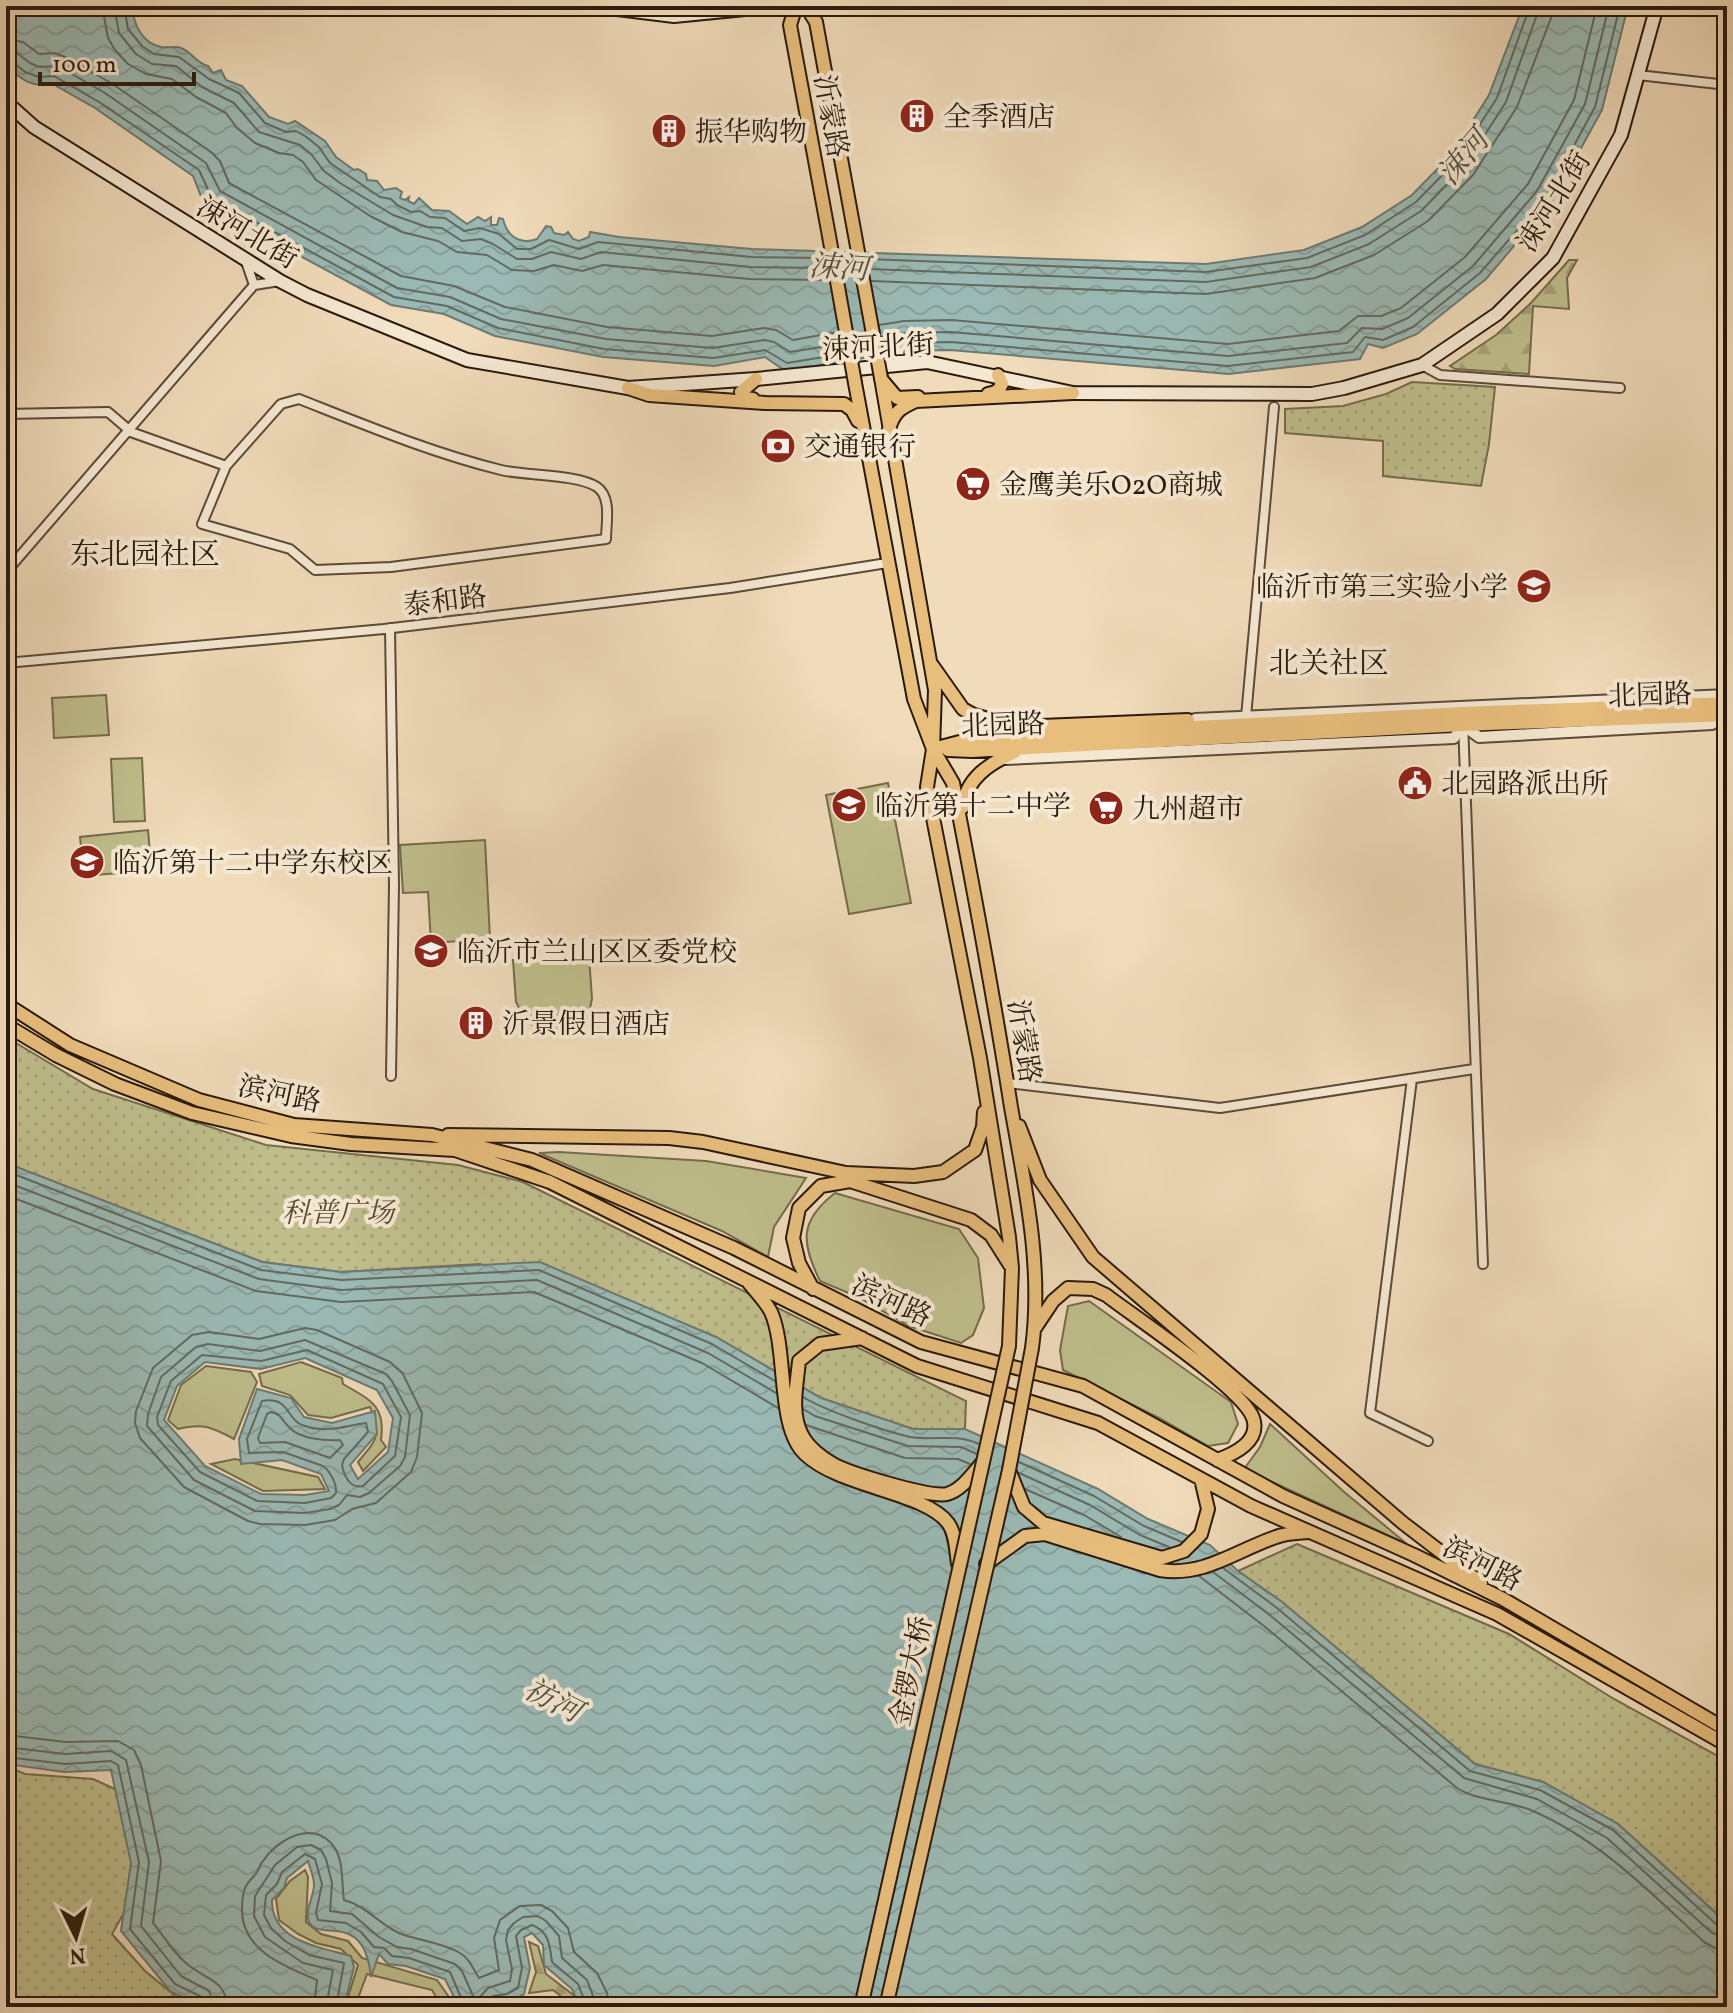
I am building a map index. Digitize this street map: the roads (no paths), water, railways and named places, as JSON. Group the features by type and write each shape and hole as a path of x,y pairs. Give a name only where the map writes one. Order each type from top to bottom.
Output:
{"main road":[{"path":"593,6 674,16 773,6 790,25"},
{"name":"沂蒙路","path":"796,6 790,25 887,563 914,699 933,749 953,783 1008,1083 1033,1234 1035,1328 1032,1348"},
{"name":"沂蒙路","path":"806,6 816,22 935,690 933,749 927,787 984,1085 1012,1268 1009,1346"},
{"name":"涑河北街","path":"8,108 280,281 467,360 628,388 927,362 1073,393 1312,394 1422,365 1497,314 1553,258 1621,135 1657,6"},
{"path":"881,378 897,398 995,393 1002,384 998,375"},
{"path":"756,379 741,392 745,398 835,398 842,396 855,383"},
{"path":"628,388 649,395 766,403 844,404 852,410 863,430"},
{"path":"889,433 894,415 900,408 916,401 1073,393"},
{"path":"930,663 963,709 1017,727 1195,719 1208,727"},
{"name":"北园路","path":"933,749 972,751 1463,719 1726,706"},
{"name":"北园路","path":"933,749 971,739 1463,719"},
{"path":"961,823 964,795 985,768 1023,748"},
{"name":"滨河路","path":"6,1004 70,1045 199,1100 294,1125 432,1135 555,1168 734,1248 921,1342 1083,1386 1283,1496 1503,1599 1727,1730"},
{"name":"滨河路","path":"6,1025 56,1055 115,1084 192,1113 291,1136 351,1144 455,1150 550,1182 917,1366 1098,1423 1308,1532 1497,1614 1727,1745"},
{"path":"432,1135 669,1138 703,1142 846,1173 914,1176 943,1172 975,1150 983,1127 984,1085"},
{"path":"1012,1107 1040,1180 1093,1257 1403,1523 1503,1599"},
{"path":"813,1289 799,1263 793,1238 799,1208 821,1186 850,1181 971,1220 991,1235 1012,1268"},
{"path":"747,1280 771,1312 794,1438 803,1453 826,1470 931,1509 948,1522 958,1564"},
{"path":"1035,1328 1053,1301 1068,1288 1093,1289 1106,1295 1236,1393 1253,1417 1254,1429 1246,1446 1217,1460"},
{"path":"862,1338 820,1344 799,1361 795,1406 801,1434 815,1451 835,1465 929,1495 947,1494 960,1488 983,1462"},
{"name":"金锣大桥","path":"861,2007 1009,1346"},
{"name":"金锣大桥","path":"886,2007 1009,1470 1032,1348"},
{"path":"1009,1470 1024,1507 1043,1523 1162,1558 1184,1551 1201,1534 1208,1509 1201,1479"},
{"path":"986,1564 1025,1536 1045,1534 1178,1573 1204,1568 1280,1535 1308,1532"}],"street":[{"path":"1638,75 1727,85"},
{"path":"245,259 254,285"},
{"path":"6,572 254,285 280,281"},
{"path":"1422,365 1440,375 1620,388"},
{"path":"299,399 399,439 502,470 578,481 598,488 606,498 606,539 391,567 315,570 290,549 202,524 226,466 281,404 299,399"},
{"path":"1246,717 1274,407"},
{"path":"6,414 108,412 128,431 226,466"},
{"name":"泰和路","path":"6,663 390,628 730,588 887,563"},
{"path":"1727,606 1727,811"},
{"path":"390,628 394,885 391,1076"},
{"path":"1195,719 1726,706"},
{"path":"1463,719 1479,737 1712,724 1726,706"},
{"path":"999,759 1454,738 1463,719"},
{"path":"1463,719 1483,1264"},
{"path":"1008,1083 1220,1108 1474,1069"},
{"path":"1412,1079 1370,1413 1428,1441"}],"water":[{"name":"涑河","path":"6,6 132,7 137,27 149,42 161,47 181,48 208,66 213,73 221,70 226,80 242,86 269,117 288,124 295,121 325,141 336,157 354,170 366,174 367,180 377,181 384,190 396,188 402,192 400,198 405,200 409,197 408,201 414,204 419,198 432,210 449,211 467,224 478,217 485,221 491,217 491,225 497,225 499,218 503,219 507,230 519,240 537,239 546,226 551,227 554,233 564,235 568,232 579,241 589,237 590,232 752,249 1206,264 1304,250 1362,227 1412,195 1451,155 1489,95 1523,6 1628,6 1602,110 1552,201 1486,279 1417,334 1383,348 1368,344 1360,359 1229,374 950,350 906,351 785,371 765,357 714,366 603,357 495,336 444,314 391,305 204,204 193,176 95,108 51,83 38,85 16,75 6,66"},
{"name":"祊河","path":"6,1160 11,1165 262,1262 341,1272 540,1262 716,1337 821,1398 913,1429 965,1429 1098,1489 1148,1519 1210,1545 1475,1764 1543,1782 1618,1824 1727,1923 1727,2007 580,2007 572,1989 544,1965 543,1945 532,1933 524,1937 530,1968 524,1994 508,2003 459,2007 445,1979 406,1966 388,1964 379,1954 371,1977 367,1956 351,1935 315,1928 308,1918 314,1885 308,1861 287,1878 284,1888 272,1900 274,1914 279,1925 299,1940 351,1956 354,1967 344,2007 202,2007 170,1991 121,1931 131,1863 111,1770 64,1772 6,1764","holes":["305,1358 377,1390 393,1418 388,1452 358,1479 350,1465 377,1434 375,1411 332,1423 304,1417 291,1398 257,1389 239,1439 241,1464 282,1460 321,1474 329,1491 305,1495 261,1494 205,1466 164,1420 177,1386 205,1362 261,1369"]}],"place":[{"name":"全季酒店","path":"917,116"},
{"name":"振华购物","path":"669,131"},
{"name":"交通银行","path":"778,446"},
{"name":"金鹰美乐O2O商城","path":"973,484"},
{"name":"临沂市第三实验小学","path":"1534,586"},
{"name":"北园路派出所","path":"1415,783"},
{"name":"临沂第十二中学","path":"849,805"},
{"name":"九州超市","path":"1106,808"},
{"name":"临沂第十二中学东校区","path":"87,862"},
{"name":"临沂市兰山区区委党校","path":"431,951"},
{"name":"沂景假日酒店","path":"476,1023"}],"district":[{"name":"东北园社区","path":"145,554"},
{"name":"北关社区","path":"1329,663"}],"park label":[{"name":"科普广场","path":"338,1212"}]}
